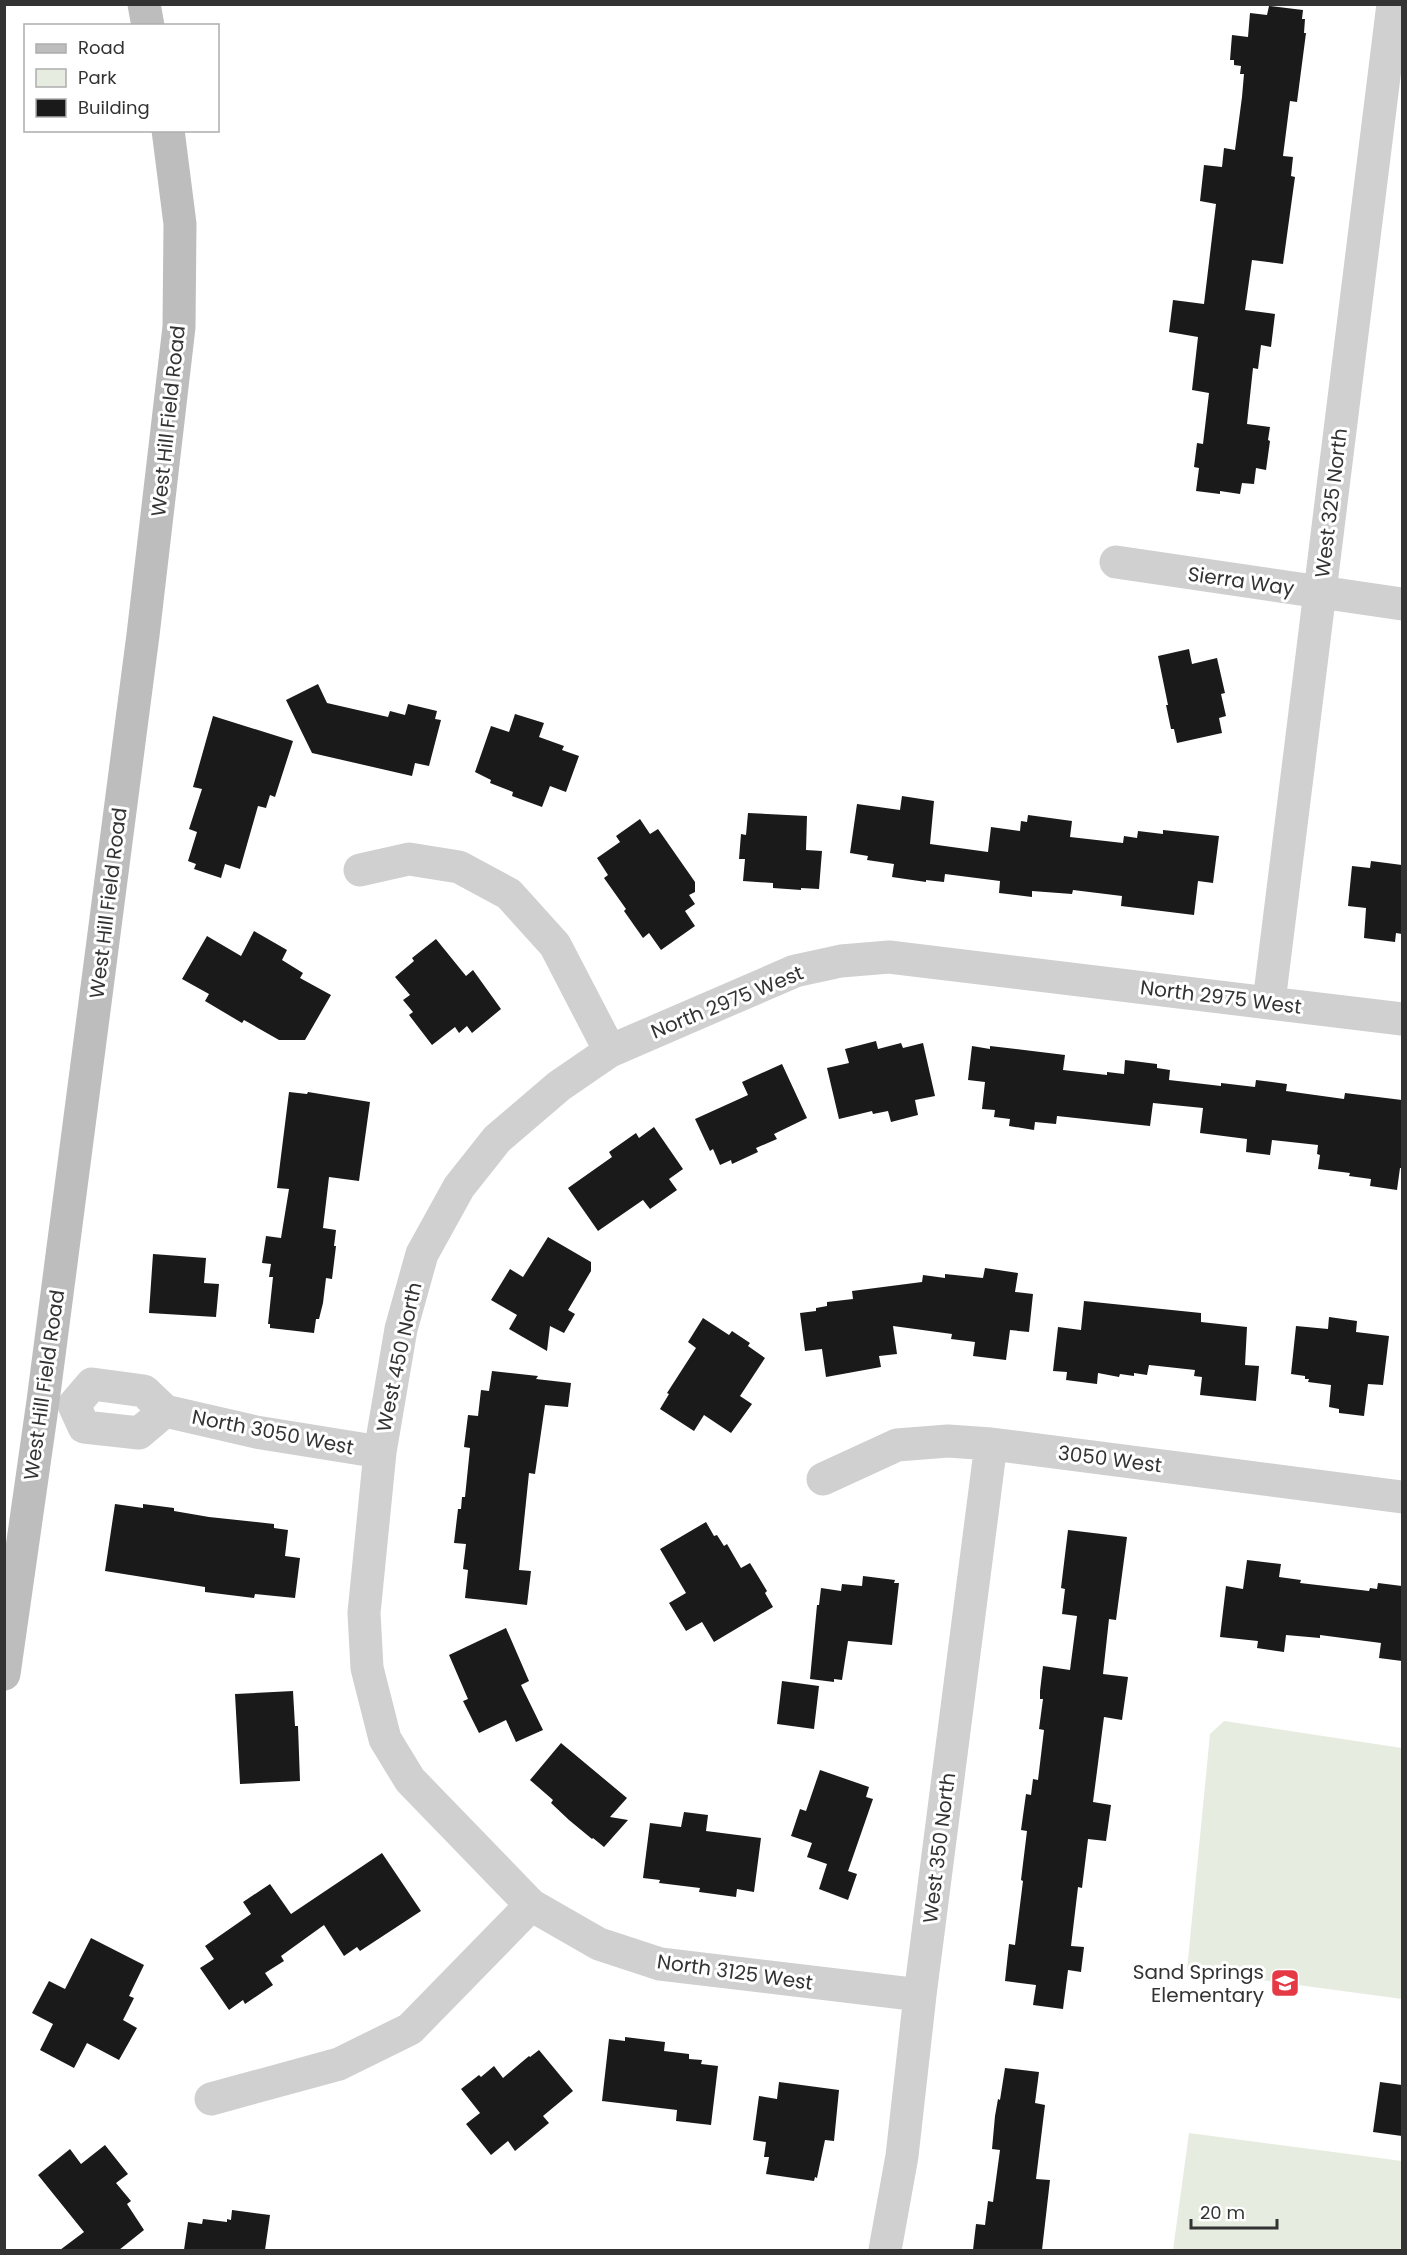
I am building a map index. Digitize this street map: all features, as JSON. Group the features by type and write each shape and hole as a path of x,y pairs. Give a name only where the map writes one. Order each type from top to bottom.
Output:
{"street":[{"path":"144,4 148,24"},
{"name":"West 325 North","path":"1269,1002 1319,592 1394,67 1393,4"},
{"name":"West Hill Field Road","path":"4,1674 59,1403 179,327 180,224 168,132"},
{"name":"Sierra Way","path":"1116,562 1402,604"},
{"path":"360,870 410,859 459,867 509,894 555,945 610,1051"},
{"name":"North 2975 West","path":"610,1051 795,971 841,961 889,957 1402,1019"},
{"name":"West 450 North","path":"385,1739 367,1668 364,1613 380,1452 401,1329 422,1254 459,1187 497,1139 559,1086 610,1051"},
{"name":"North 3050 West","path":"59,1403 92,1384 144,1391 165,1411 256,1432 380,1452"},
{"name":"3050 West","path":"823,1479 897,1445 948,1441 991,1444 1402,1497"},
{"name":"West 350 North","path":"885,2250 902,2156 920,1995 991,1444"},
{"name":"North 3125 West","path":"385,1739 410,1780 531,1905 599,1944 660,1964 920,1995"},
{"path":"211,2098 339,2064 410,2029 531,1905"}],"green space":[{"path":"1224,1721 1402,1748 1402,1999 1187,1970 1210,1734"},
{"path":"1189,2133 1402,2161 1402,2250 1173,2250"}],"building":[{"path":"1269,6 1303,10 1302,19 1305,19 1304,33 1306,33 1297,102 1290,101 1283,156 1293,157 1291,176 1295,177 1283,264 1252,260 1245,310 1275,314 1271,347 1261,345 1258,369 1253,368 1247,424 1270,427 1266,470 1256,468 1254,484 1242,483 1240,494 1196,491 1199,468 1194,467 1197,443 1203,444 1209,393 1192,390 1198,337 1169,332 1173,300 1204,304 1216,204 1200,201 1204,165 1222,167 1224,148 1235,150 1242,97 1244,74 1240,74 1241,66 1234,65 1234,60 1230,60 1232,35 1248,37 1250,13 1267,15"},
{"path":"1189,649 1192,664 1217,658 1225,693 1221,694 1226,716 1219,718 1222,733 1177,743 1174,729 1171,729 1158,656"},
{"path":"318,684 327,703 388,717 390,711 405,715 408,704 437,711 435,719 441,720 429,766 415,763 412,776 312,753 286,700"},
{"path":"515,714 544,723 539,737 564,746 562,750 579,756 566,792 550,786 542,807 512,796 513,792 490,783 491,780 475,772 491,726 509,732"},
{"path":"213,716 293,741 275,797 270,795 266,808 258,806 240,869 225,864 221,878 194,869 196,864 188,861 197,832 189,829 202,789 193,787"},
{"path":"902,796 934,801 930,844 988,852 991,827 1020,831 1021,821 1027,822 1028,815 1072,821 1070,837 1123,843 1124,836 1137,838 1138,831 1163,834 1163,830 1219,836 1213,883 1198,881 1194,915 1121,906 1122,896 1073,890 1072,894 1032,891 1032,897 999,893 1000,881 945,874 944,882 892,877 894,864 867,860 868,856 850,853 857,804 900,810"},
{"path":"748,813 807,816 806,850 822,851 819,889 773,888 773,883 743,881 745,859 739,859 741,834 746,835"},
{"path":"640,819 650,834 658,829 695,882 695,892 689,895 695,904 685,911 695,926 661,950 649,933 643,938 624,911 626,909 604,878 608,875 597,858 620,842 616,836"},
{"path":"1371,861 1402,865 1402,934 1396,933 1395,942 1364,938 1366,908 1348,906 1352,866 1370,868"},
{"path":"254,931 287,950 282,960 303,973 300,978 331,995 305,1040 279,1040 244,1020 242,1023 205,1001 209,994 182,979 207,936 241,956"},
{"path":"436,939 466,976 473,970 501,1009 472,1033 467,1026 459,1033 455,1027 432,1045 409,1015 413,1012 403,1000 410,995 395,977 414,961 412,958"},
{"path":"876,1041 878,1049 901,1043 903,1048 923,1043 935,1096 915,1100 918,1115 891,1122 888,1111 873,1114 872,1111 839,1119 827,1068 849,1063 845,1049"},
{"path":"972,1046 1065,1055 1063,1070 1107,1075 1107,1072 1124,1074 1125,1060 1157,1064 1157,1068 1170,1070 1169,1080 1255,1087 1256,1080 1287,1084 1286,1091 1344,1099 1345,1093 1402,1100 1402,1168 1400,1168 1397,1190 1370,1186 1371,1179 1349,1176 1350,1173 1318,1169 1320,1155 1317,1154 1318,1145 1272,1140 1270,1155 1246,1152 1247,1139 1200,1133 1203,1108 1153,1103 1150,1126 1057,1116 1056,1124 1035,1122 1034,1130 1009,1126 1010,1119 994,1117 995,1110 982,1109 985,1082 968,1080"},
{"path":"782,1064 807,1118 774,1134 777,1139 756,1148 758,1152 732,1164 731,1160 720,1165 713,1149 710,1151 695,1119 748,1095 742,1082"},
{"path":"289,1092 307,1094 308,1092 370,1102 359,1181 329,1177 323,1228 336,1230 334,1246 336,1246 332,1279 326,1278 323,1303 319,1319 316,1319 314,1333 270,1328 268,1324 273,1277 269,1277 271,1264 262,1263 266,1236 281,1238 289,1189 277,1188"},
{"path":"654,1127 683,1169 669,1179 677,1190 650,1209 643,1200 598,1231 568,1188 612,1157 609,1152 636,1133 639,1138"},
{"path":"548,1237 591,1262 591,1271 568,1310 575,1314 564,1333 550,1326 547,1351 509,1329 517,1315 491,1300 510,1269 523,1277"},
{"path":"153,1254 206,1258 204,1283 219,1284 216,1317 149,1313"},
{"path":"985,1268 1018,1273 1015,1292 1033,1294 1029,1332 1010,1330 1006,1360 973,1356 975,1342 951,1339 952,1334 893,1326 897,1354 879,1356 881,1367 826,1377 822,1349 805,1351 800,1313 816,1311 816,1308 827,1306 827,1302 853,1299 852,1291 922,1282 923,1275 945,1278 945,1274 983,1278"},
{"path":"1084,1301 1201,1313 1201,1322 1247,1327 1245,1365 1259,1366 1256,1401 1200,1395 1202,1377 1194,1376 1195,1370 1149,1365 1147,1375 1120,1374 1119,1377 1098,1373 1097,1384 1066,1380 1067,1372 1053,1371 1058,1327 1081,1330"},
{"path":"1329,1317 1357,1321 1356,1332 1389,1336 1383,1385 1368,1384 1364,1416 1339,1413 1339,1409 1329,1407 1331,1385 1308,1382 1309,1379 1305,1379 1305,1376 1291,1374 1296,1326 1328,1329"},
{"path":"703,1318 729,1335 732,1331 750,1343 748,1346 765,1358 740,1396 752,1404 731,1433 704,1415 694,1431 660,1409 669,1394 667,1393 696,1348 688,1342"},
{"path":"492,1371 538,1376 536,1379 571,1383 568,1407 545,1405 535,1474 529,1473 519,1570 531,1571 527,1605 465,1598 468,1570 463,1569 466,1544 454,1543 458,1509 461,1509 462,1497 465,1497 470,1448 464,1447 468,1415 478,1416 481,1390 489,1391"},
{"path":"115,1504 143,1508 143,1504 174,1508 174,1511 209,1517 274,1524 274,1528 288,1530 285,1556 300,1558 295,1598 255,1594 254,1598 205,1592 205,1587 105,1571"},
{"path":"706,1522 714,1536 717,1535 724,1546 727,1544 741,1568 750,1563 767,1591 765,1593 773,1607 714,1642 702,1622 686,1631 669,1603 686,1593 660,1549"},
{"path":"1068,1530 1127,1537 1116,1620 1109,1619 1103,1674 1128,1677 1122,1720 1104,1717 1093,1802 1111,1805 1106,1841 1088,1839 1082,1888 1078,1887 1071,1946 1084,1947 1081,1972 1068,1970 1063,2009 1033,2005 1036,1985 1005,1981 1009,1944 1015,1945 1023,1881 1021,1880 1027,1831 1021,1830 1026,1794 1031,1795 1033,1779 1038,1780 1044,1730 1039,1729 1043,1699 1040,1699 1040,1691 1043,1666 1070,1670 1077,1616 1062,1614 1065,1589 1061,1588"},
{"path":"1247,1560 1281,1564 1279,1577 1301,1580 1300,1583 1369,1591 1370,1588 1377,1589 1378,1583 1402,1586 1402,1661 1379,1658 1381,1643 1320,1635 1320,1638 1286,1635 1284,1652 1257,1648 1258,1641 1220,1637 1226,1586 1243,1589"},
{"path":"863,1576 895,1580 894,1583 899,1583 892,1645 848,1641 842,1680 834,1679 834,1682 810,1679 817,1605 819,1605 821,1588 841,1591 842,1584 862,1586"},
{"path":"506,1628 529,1681 521,1685 543,1730 516,1742 506,1720 479,1733 463,1701 468,1699 449,1655"},
{"path":"782,1681 819,1686 814,1729 777,1724"},
{"path":"293,1691 295,1726 298,1726 300,1781 240,1784 235,1694"},
{"path":"561,1743 627,1798 610,1817 628,1820 604,1847 569,1820 551,1803 553,1800 530,1780"},
{"path":"820,1770 869,1787 866,1797 873,1799 848,1871 857,1874 848,1900 819,1889 827,1864 807,1857 812,1843 791,1836 800,1809 806,1811"},
{"path":"684,1812 708,1815 706,1831 761,1838 754,1892 737,1889 736,1897 699,1892 700,1888 659,1883 660,1880 643,1878 650,1823 681,1827"},
{"path":"382,1853 421,1911 360,1951 357,1947 344,1956 324,1925 281,1956 284,1961 265,1973 273,1985 245,2004 243,2000 229,2010 200,1968 214,1959 205,1946 251,1914 243,1902 270,1884 291,1914"},
{"path":"91,1938 144,1965 129,1996 134,1998 123,2020 137,2028 119,2060 87,2043 74,2068 40,2050 53,2024 32,2013 49,1981 65,1989"},
{"path":"625,2037 665,2042 664,2051 689,2054 689,2059 702,2060 701,2064 718,2066 711,2125 676,2121 677,2110 602,2101 609,2039 625,2041"},
{"path":"539,2050 573,2091 543,2116 549,2123 515,2151 508,2141 491,2155 466,2124 480,2113 461,2089 494,2066 503,2078"},
{"path":"1005,2068 1039,2072 1035,2103 1045,2105 1036,2179 1050,2180 1042,2250 973,2250 976,2224 985,2225 988,2201 993,2202 1000,2150 992,2149 995,2116"},
{"path":"779,2082 839,2090 834,2141 825,2140 817,2178 815,2177 814,2181 766,2174 769,2157 764,2157 766,2142 753,2140 759,2096 777,2099"},
{"path":"1380,2082 1402,2085 1402,2136 1373,2132"},
{"path":"105,2145 128,2174 116,2183 131,2201 127,2204 144,2230 119,2250 60,2250 84,2232 38,2175 70,2149 81,2164"},
{"path":"232,2210 270,2215 265,2250 184,2250 188,2222 202,2224 203,2219 227,2222 227,2219 231,2220"}],"place":[{"name":"Sand Springs Elementary","path":"1285,1983"}]}
